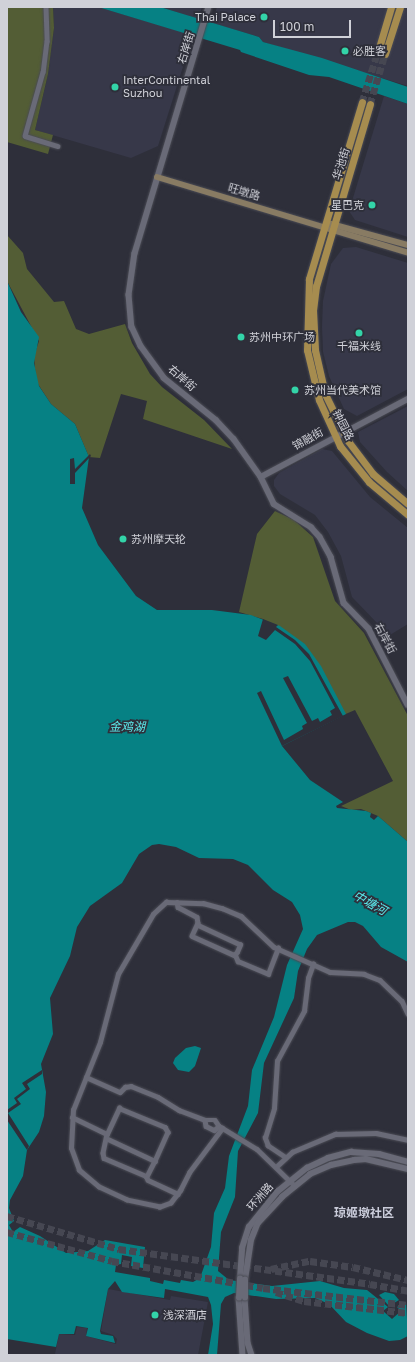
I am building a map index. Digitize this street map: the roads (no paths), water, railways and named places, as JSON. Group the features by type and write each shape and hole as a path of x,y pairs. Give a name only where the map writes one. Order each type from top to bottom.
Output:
{"main road":[{"path":"378,51 391,7"},
{"path":"386,54 400,7"},
{"name":"华池街","path":"324,226 362,102"},
{"name":"华池街","path":"334,227 370,104"},
{"name":"旺墩路","path":"157,177 324,226 334,227 408,245"},
{"name":"钟园路","path":"324,226 308,286 306,339 319,400 334,436 360,472 408,515"},
{"name":"旺墩路","path":"334,227 408,253"},
{"name":"钟园路","path":"334,227 316,286 314,340 322,384 342,432 373,474 408,504"}],"street":[{"path":"46,7 47,23 43,72 25,136 57,146"},
{"name":"右岸街","path":"209,7 135,253 130,282 132,326 141,346 161,374 234,438 261,477 274,504 311,526 320,537 331,557 344,603 369,629 408,705"},
{"name":"锦融街","path":"261,477 334,436 408,399"},
{"path":"221,1127 190,1172 178,1194 171,1203 160,1207 144,1206 111,1194 88,1180 79,1170 73,1158 70,1138 72,1117 100,1042 114,987 124,960 153,914 166,902 203,903 241,916 256,927 264,939 278,948 330,972 351,972 380,980 402,1001 408,1014"},
{"path":"177,902 178,907 197,918 197,925 192,936 235,954 238,962 268,974 278,948"},
{"path":"197,925 240,945 235,954"},
{"path":"286,1158 268,1146 265,1138 274,1108 277,1061 304,1011 308,978 313,964"},
{"path":"86,1077 120,1092 125,1087 141,1090 179,1110 205,1120 214,1120 221,1127 257,1149 295,1186"},
{"path":"147,1177 168,1132 165,1128 119,1108 107,1134 108,1139 103,1153 104,1158 147,1177 178,1194"},
{"path":"72,1117 107,1134"},
{"path":"205,1120 206,1126 214,1130 221,1127"},
{"path":"276,1168 286,1158 307,1144 335,1134 376,1133 408,1140"},
{"path":"108,1139 155,1161"},
{"name":"环洲路","path":"243,1355 246,1343 242,1298 242,1248 249,1228 264,1206 290,1181 328,1158 351,1152 378,1154 408,1162"},
{"name":"环洲路","path":"242,1280 250,1244 258,1223 282,1197 310,1174 331,1165 366,1159 408,1169"},
{"name":"环洲路","path":"246,1343 252,1355"}],"water":[{"path":"98,7 160,7 259,37 263,42 322,58 408,87 408,104 329,77 309,75 241,52 240,50"},
{"name":"金鸡湖","path":"7,281 21,312 39,337 34,363 39,386 51,404 75,424 89,457 82,508 98,545 136,596 157,610 212,610 251,615 280,626 305,644 321,666 346,714 282,746 310,780 343,802 336,806 337,808 366,811 371,813 370,817 374,820 378,816 408,842 408,962 381,947 363,926 355,922 348,922 317,935 307,949 298,971 294,998 264,1063 258,1113 238,1151 235,1197 221,1232 218,1271 229,1280 272,1286 320,1281 344,1288 367,1290 388,1307 383,1311 392,1319 401,1311 397,1307 406,1302 408,1336 400,1340 389,1341 367,1333 346,1322 329,1304 315,1298 276,1299 234,1293 225,1297 221,1304 217,1355 208,1355 213,1324 211,1305 208,1297 165,1289 164,1298 122,1292 115,1281 108,1289 100,1331 101,1334 113,1336 115,1343 86,1336 88,1328 76,1326 74,1334 59,1334 56,1347 7,1339","holes":["159,844 176,847 199,858 233,859 248,865 273,890 292,902 300,915 303,929 287,965 274,1017 252,1070 248,1106 229,1156 225,1188 214,1213 211,1247 200,1278 193,1282 181,1280 180,1283 164,1280 163,1284 150,1281 150,1278 115,1272 116,1265 121,1264 122,1255 132,1257 131,1266 143,1268 145,1247 105,1240 88,1251 66,1253 40,1236 20,1227 13,1232 9,1225 14,1221 9,1208 10,1200 23,1176 27,1150 39,1132 44,1116 46,1092 41,1064 53,1034 50,998 70,956 77,927 90,906 122,883 139,854 152,845"]},
{"path":"195,1046 201,1048 195,1066 189,1072 178,1070 173,1063 175,1058 186,1048"},
{"path":"385,1292 394,1294 399,1300 389,1306 379,1295"}],"tunnel":[{"path":"362,102 378,51"},
{"path":"370,104 385,54"},
{"path":"7,1216 119,1249 370,1284 408,1291"},
{"path":"7,1232 112,1261 263,1288 408,1305"},
{"path":"271,1269 310,1261 353,1267 408,1280"},
{"path":"276,1292 304,1301 408,1313"}],"place":[{"name":"Thai Palace","path":"264,17"},
{"name":"必胜客","path":"345,51"},
{"name":"InterContinental Suzhou","path":"115,87"},
{"name":"星巴克","path":"372,205"},
{"name":"千福米线","path":"359,333"},
{"name":"苏州中环广场","path":"241,337"},
{"name":"苏州当代美术馆","path":"295,390"},
{"name":"苏州摩天轮","path":"123,539"},
{"name":"浅深酒店","path":"155,1315"}],"district":[{"name":"琼姬墩社区","path":"364,1213"}],"water label":[{"name":"中塘河","path":"370,903"}]}
